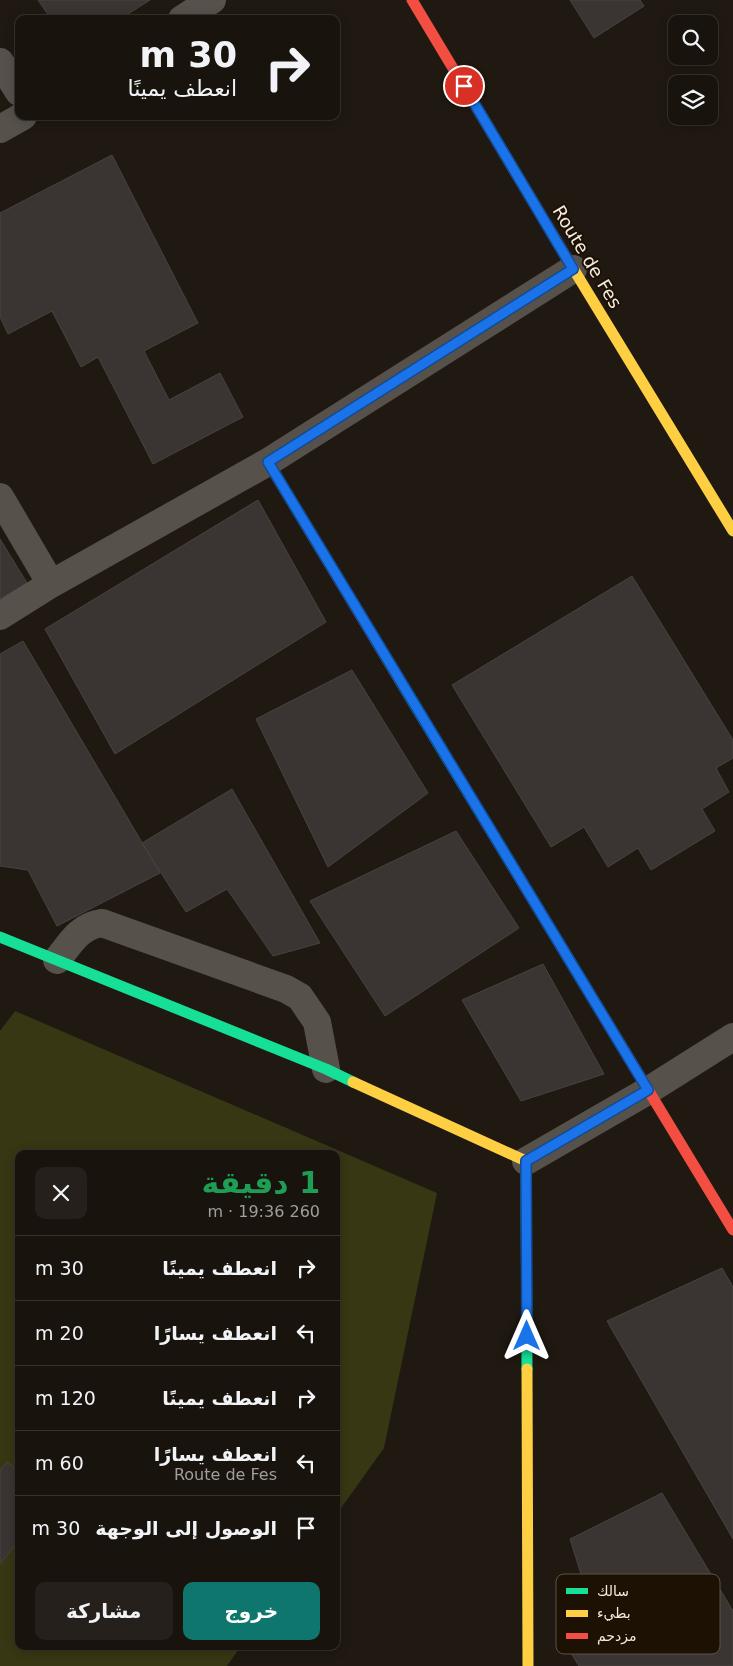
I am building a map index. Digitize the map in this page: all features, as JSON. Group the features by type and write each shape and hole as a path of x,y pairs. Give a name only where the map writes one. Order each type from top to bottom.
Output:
{"street":[{"path":"188,15 212,0"},
{"name":"Route de Fes","path":"412,0 733,532"},
{"path":"0,62 15,86"},
{"path":"0,130 16,120"},
{"path":"0,616 51,584 268,462 573,269"},
{"path":"268,462 733,1230"},
{"path":"0,497 51,584"},
{"path":"57,960 78,932 91,924 102,923 286,989 300,997 317,1022 326,1069"},
{"path":"0,937 326,1069 526,1161"},
{"path":"526,1161 648,1090 733,1036"},
{"path":"526,1161 528,1666"}],"shaded area":[{"path":"15,1011 337,1150 15,1150 15,1650 238,1650 227,1666 0,1666 0,1031"},
{"path":"340,1151 437,1193 384,1448 340,1509"}],"building":[{"path":"38,0 150,0 126,15 48,15"},
{"path":"570,0 640,0 644,6 594,38"},
{"path":"112,155 198,323 144,351 169,400 220,373 243,417 153,464 98,357 81,367 52,311 8,334 0,317 0,213"},
{"path":"258,500 326,622 115,754 45,629"},
{"path":"0,539 27,583 0,599"},
{"path":"632,576 733,740 733,758 716,768 729,792 702,809 715,831 651,870 638,848 608,867 584,827 551,847 452,685"},
{"path":"23,641 160,873 57,926 28,870 0,866 0,654"},
{"path":"352,670 428,793 328,867 256,719"},
{"path":"232,789 320,943 273,956 227,889 186,912 142,843"},
{"path":"456,831 519,928 385,1016 310,901"},
{"path":"543,964 604,1074 521,1101 462,1000"},
{"path":"722,1268 733,1287 733,1539 607,1321"},
{"path":"7,1462 15,1468 15,1545 0,1564 0,1470"},
{"path":"662,1493 711,1574 581,1574 570,1539"},
{"path":"720,1589 733,1611 733,1666 579,1666 572,1654 720,1654"}],"traffic: fast":[{"path":"400,681 590,994"},
{"path":"0,937 326,1069 353,1082"},
{"path":"526,1170 527,1369"}],"traffic: slow":[{"path":"571,265 733,531"},
{"path":"353,1082 526,1161 526,1170"},
{"path":"527,1369 528,1666"}],"traffic: jam":[{"path":"412,0 571,265"},
{"path":"268,462 400,681"},
{"path":"590,994 733,1230"}],"route":[{"path":"464,86 573,269 268,462 648,1090 526,1161 527,1336"}]}
